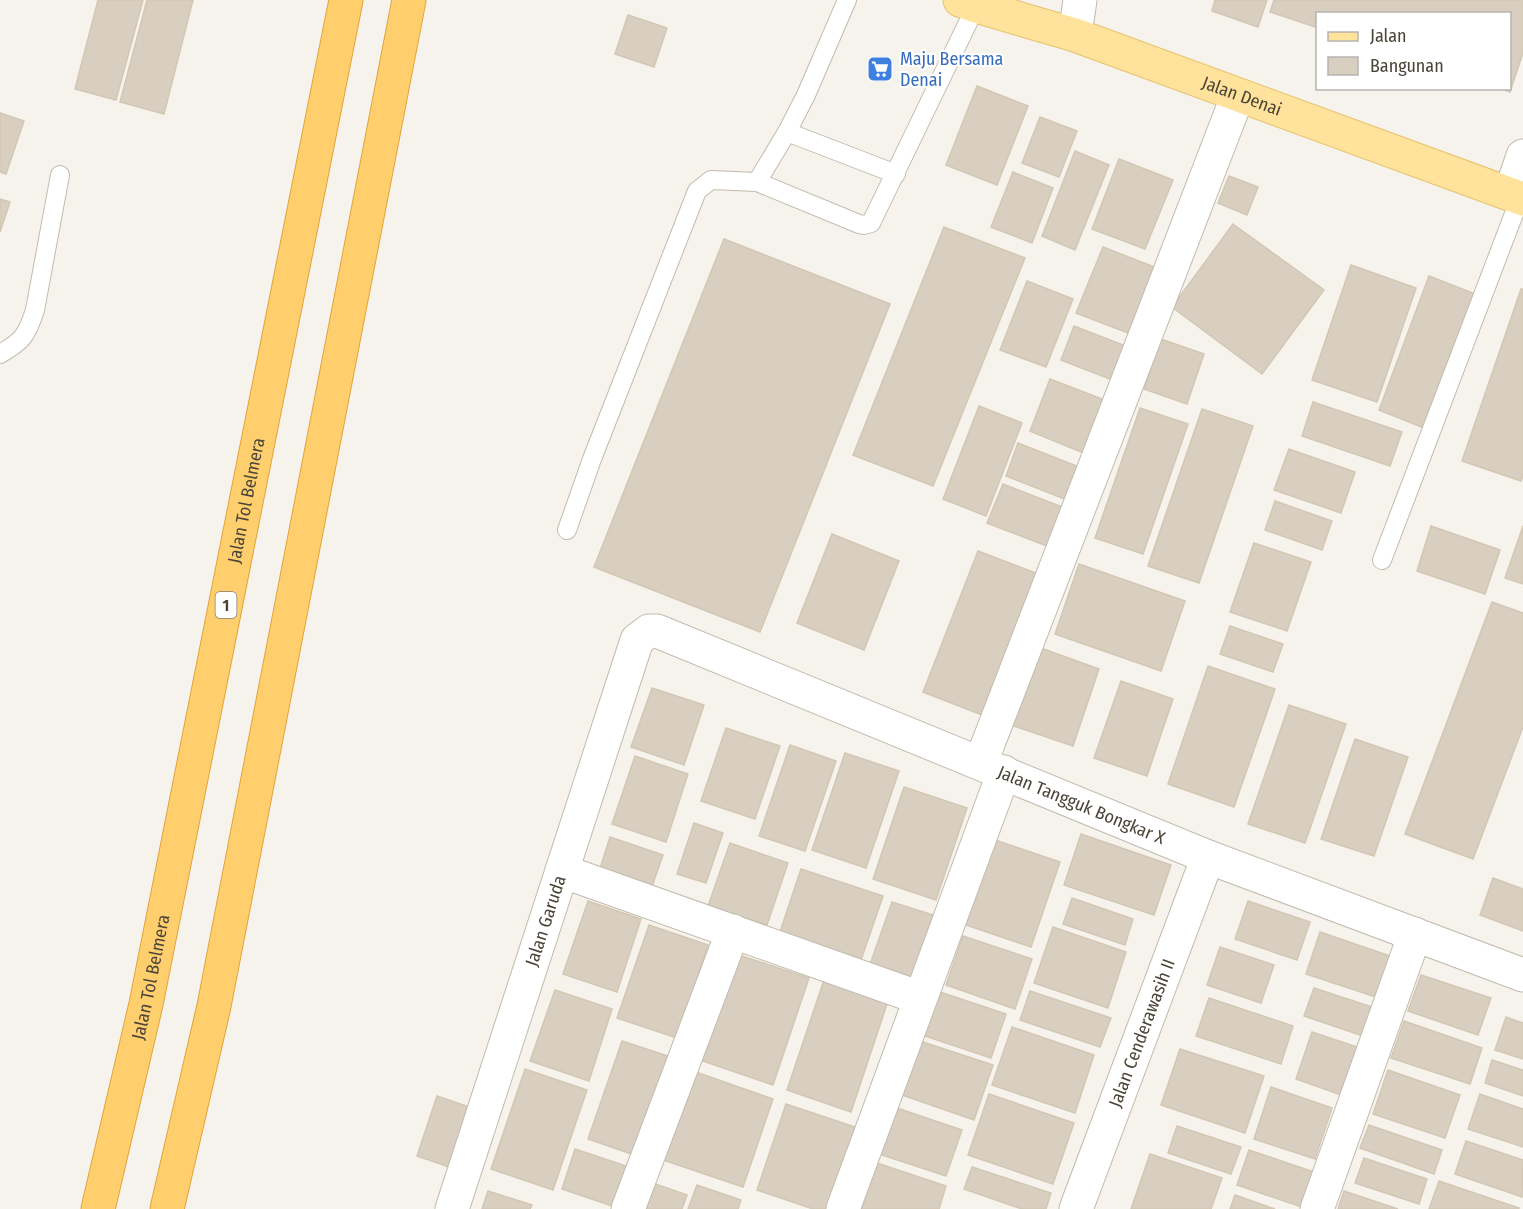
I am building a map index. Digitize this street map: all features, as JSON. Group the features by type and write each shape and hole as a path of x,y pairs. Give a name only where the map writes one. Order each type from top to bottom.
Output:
{"highway":[{"name":"Jalan Tol Belmera","path":"98,1209 146,1004 346,0"},
{"path":"166,1209 214,1005 409,0"}],"main road":[{"name":"Jalan Denai","path":"968,3 1075,35 1518,197"}],"street":[{"path":"1075,35 1080,0"},
{"path":"843,1209 921,999 993,767 1238,94"},
{"path":"1518,197 1523,156"},
{"name":"Jalan Tangguk Bongkar X","path":"643,635 649,631 657,631 1208,857 1523,975"},
{"name":"Jalan Garuda","path":"452,1209 637,640 643,635"},
{"name":"Jalan Cenderawasih II","path":"1076,1209 1208,857"},
{"path":"562,871 921,999"},
{"path":"628,1209 733,931"},
{"path":"1317,1209 1415,934"}],"lane":[{"path":"757,182 806,95 847,0"},
{"path":"567,530 591,459 697,191 711,180 757,182 864,225 871,223 896,174 968,3"},
{"path":"787,132 896,174"},
{"path":"0,354 17,344 29,330 60,175"},
{"path":"1382,560 1518,197"}],"building":[{"path":"98,0 143,0 116,100 75,89"},
{"path":"147,0 193,0 164,114 120,102"},
{"path":"1215,0 1267,0 1258,27 1212,11"},
{"path":"1274,0 1523,0 1523,53 1511,89 1511,12 1316,12 1316,27 1270,12"},
{"path":"628,15 667,28 654,67 615,54"},
{"path":"977,86 1028,106 997,185 946,165"},
{"path":"0,113 24,121 6,174 0,172"},
{"path":"1040,117 1077,131 1059,177 1022,163"},
{"path":"1075,151 1109,165 1075,250 1042,236"},
{"path":"1119,159 1173,180 1145,249 1092,229"},
{"path":"1013,172 1053,188 1032,243 991,227"},
{"path":"1229,176 1258,187 1247,215 1218,203"},
{"path":"0,199 10,202 0,232"},
{"path":"1233,224 1324,290 1262,374 1172,307"},
{"path":"944,227 1025,258 933,486 853,455"},
{"path":"724,239 890,304 760,632 594,567"},
{"path":"1103,247 1162,270 1136,336 1076,313"},
{"path":"1351,265 1416,288 1377,402 1312,380"},
{"path":"1429,276 1475,294 1424,428 1379,410"},
{"path":"1027,281 1073,299 1046,367 1000,350"},
{"path":"1521,289 1523,289 1523,476 1521,481 1462,461"},
{"path":"1074,326 1128,347 1115,381 1061,360"},
{"path":"1161,339 1204,354 1187,404 1144,389"},
{"path":"1050,379 1107,401 1086,454 1030,431"},
{"path":"1313,402 1402,432 1390,466 1302,436"},
{"path":"979,406 1022,423 986,516 943,499"},
{"path":"1140,408 1188,424 1143,554 1095,538"},
{"path":"1202,409 1253,426 1199,583 1148,566"},
{"path":"1018,443 1079,467 1067,500 1006,476"},
{"path":"1289,449 1355,472 1341,513 1274,490"},
{"path":"1003,484 1062,507 1047,546 987,523"},
{"path":"1275,501 1332,521 1322,550 1265,530"},
{"path":"1431,526 1500,550 1485,594 1417,571"},
{"path":"1523,526 1523,584 1505,578"},
{"path":"832,534 899,561 864,650 797,623"},
{"path":"1254,543 1311,562 1287,631 1230,612"},
{"path":"978,551 1038,574 982,715 923,692"},
{"path":"1079,564 1185,601 1161,671 1055,634"},
{"path":"1492,602 1523,613 1523,727 1473,859 1405,834"},
{"path":"1230,626 1283,644 1273,672 1220,654"},
{"path":"1038,647 1099,669 1073,746 1011,725"},
{"path":"1208,666 1275,689 1234,807 1168,784"},
{"path":"1121,681 1173,699 1147,776 1094,758"},
{"path":"652,688 704,705 684,765 631,747"},
{"path":"1289,705 1346,724 1305,843 1248,824"},
{"path":"726,728 780,746 755,819 701,801"},
{"path":"1355,739 1408,757 1374,856 1321,839"},
{"path":"790,745 836,761 805,851 759,836"},
{"path":"845,753 899,771 866,868 812,850"},
{"path":"635,756 688,774 666,842 612,824"},
{"path":"904,787 967,808 936,900 873,879"},
{"path":"694,823 723,833 706,883 677,874"},
{"path":"1081,834 1171,865 1154,915 1064,885"},
{"path":"610,837 663,855 649,895 597,878"},
{"path":"995,840 1060,862 1031,947 966,925"},
{"path":"730,843 788,863 767,925 708,906"},
{"path":"801,869 883,896 859,966 778,938"},
{"path":"1493,878 1523,889 1523,931 1480,915"},
{"path":"1072,898 1133,919 1125,945 1063,924"},
{"path":"588,901 641,919 617,992 563,974"},
{"path":"1248,901 1310,922 1297,960 1235,939"},
{"path":"892,902 933,915 910,984 868,970"},
{"path":"649,925 708,945 677,1038 617,1018"},
{"path":"1053,927 1126,952 1108,1008 1034,983"},
{"path":"1320,932 1396,958 1382,999 1306,974"},
{"path":"963,936 1032,959 1015,1009 946,985"},
{"path":"1220,947 1274,965 1261,1003 1207,985"},
{"path":"730,952 809,978 773,1085 694,1058"},
{"path":"1421,975 1491,998 1478,1035 1408,1011"},
{"path":"825,977 889,998 851,1112 787,1090"},
{"path":"1314,988 1372,1007 1363,1036 1304,1016"},
{"path":"555,990 612,1009 589,1081 530,1061"},
{"path":"937,991 1006,1014 991,1058 922,1035"},
{"path":"1030,991 1111,1018 1100,1047 1020,1020"},
{"path":"1209,998 1293,1026 1281,1064 1196,1036"},
{"path":"1506,1017 1523,1023 1523,1059 1495,1050"},
{"path":"1404,1021 1482,1048 1470,1084 1391,1058"},
{"path":"1012,1027 1094,1055 1075,1113 992,1085"},
{"path":"1312,1032 1366,1050 1350,1098 1296,1079"},
{"path":"917,1040 993,1065 974,1120 899,1094"},
{"path":"622,1041 677,1059 643,1158 588,1139"},
{"path":"1180,1049 1264,1076 1245,1133 1161,1105"},
{"path":"1492,1060 1523,1070 1523,1096 1485,1083"},
{"path":"525,1069 587,1090 553,1190 491,1169"},
{"path":"690,1070 773,1099 743,1187 660,1159"},
{"path":"1388,1070 1460,1095 1445,1138 1373,1114"},
{"path":"1271,1087 1332,1108 1315,1159 1254,1139"},
{"path":"989,1094 1074,1123 1053,1184 968,1155"},
{"path":"1480,1094 1523,1109 1523,1147 1468,1129"},
{"path":"437,1096 475,1109 455,1169 417,1156"},
{"path":"786,1104 855,1127 827,1209 813,1209 757,1190"},
{"path":"894,1107 962,1130 946,1176 879,1154"},
{"path":"1369,1125 1442,1150 1434,1174 1360,1148"},
{"path":"1177,1126 1241,1147 1231,1174 1168,1153"},
{"path":"1466,1141 1523,1160 1522,1197 1455,1174"},
{"path":"575,1149 632,1168 618,1208 562,1189"},
{"path":"1249,1150 1314,1172 1302,1207 1237,1185"},
{"path":"1150,1154 1222,1178 1211,1209 1131,1209"},
{"path":"1364,1158 1427,1179 1419,1204 1355,1183"},
{"path":"877,1163 946,1186 939,1209 861,1209"},
{"path":"972,1167 1051,1193 1046,1209 1022,1209 964,1189"},
{"path":"641,1179 687,1195 682,1209 631,1209"},
{"path":"1439,1181 1519,1208 1519,1209 1429,1209"},
{"path":"697,1185 741,1200 738,1209 688,1209"},
{"path":"488,1191 532,1205 530,1209 482,1209"},
{"path":"1344,1191 1398,1209 1338,1209"},
{"path":"1235,1195 1275,1209 1230,1209"}],"place":[{"name":"Maju Bersama Denai","path":"880,69"}]}
